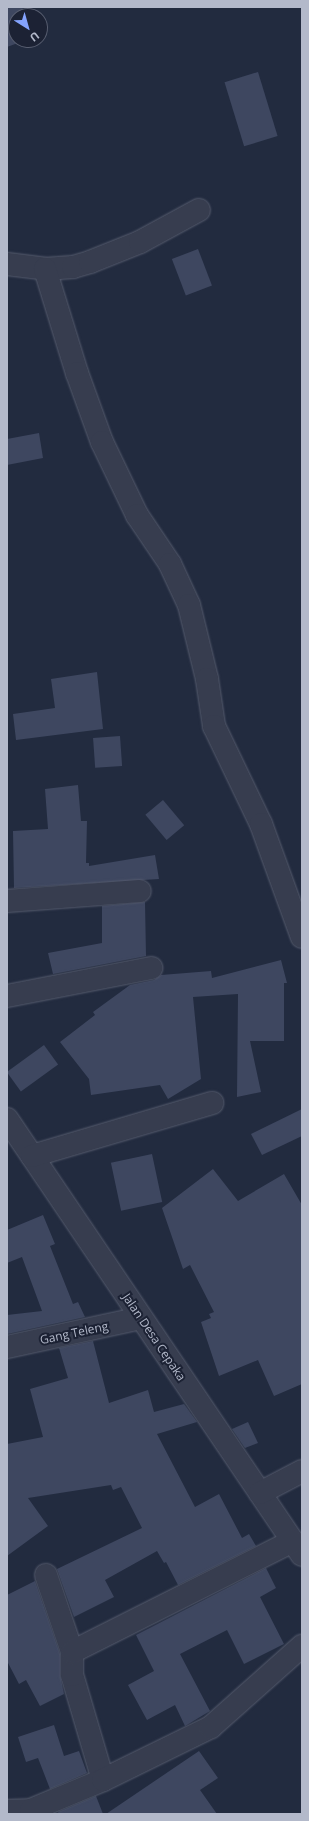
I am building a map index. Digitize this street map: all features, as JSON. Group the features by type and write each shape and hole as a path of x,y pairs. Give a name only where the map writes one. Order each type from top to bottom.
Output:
{"street":[{"path":"7,264 45,269 73,267 90,262 140,242 199,210"},
{"path":"45,269 77,373 102,442 137,516 170,564 188,605 207,679 214,726 261,824 302,937"},
{"path":"7,901 140,891"},
{"path":"7,996 151,968"},
{"path":"32,1156 212,1103"},
{"name":"Jalan Desa Cepaka","path":"7,1119 297,1548"},
{"name":"Gang Teleng","path":"7,1347 141,1318"},
{"path":"260,1493 302,1471"},
{"path":"72,1652 297,1548"},
{"path":"46,1576 72,1652 72,1675 103,1780"},
{"path":"7,1811 31,1812 103,1780 211,1727 302,1646"}],"building":[{"path":"7,7 22,7 8,8 7,47"},
{"path":"258,72 278,136 244,146 225,82"},
{"path":"198,249 212,285 186,295 172,259"},
{"path":"39,433 43,458 7,465 7,439"},
{"path":"97,672 103,729 16,740 13,714 55,708 51,679"},
{"path":"120,736 122,766 95,768 93,738"},
{"path":"78,785 81,821 87,821 86,863 89,863 89,866 155,855 159,879 14,888 13,831 48,829 45,789"},
{"path":"163,800 184,825 167,840 145,815"},
{"path":"145,902 146,956 53,974 48,953 102,943 102,906"},
{"path":"281,960 287,983 284,983 284,1041 250,1041 261,1092 237,1097 238,994 193,997 201,1079 168,1099 160,1085 91,1095 89,1079 60,1042 95,1015 93,1012 130,985 154,980 161,975 211,971 212,978"},
{"path":"44,1045 58,1064 21,1091 7,1072"},
{"path":"302,1109 302,1136 262,1155 251,1134"},
{"path":"152,1154 162,1202 121,1211 111,1163"},
{"path":"213,1169 238,1201 284,1174 302,1205 302,1384 274,1396 258,1360 219,1376 201,1322 211,1318 209,1314 214,1312 190,1265 183,1269 162,1208"},
{"path":"43,1215 55,1244 50,1246 73,1304 78,1302 85,1317 7,1334 7,1315 42,1311 22,1257 7,1263 7,1230"},
{"path":"93,1341 109,1403 148,1390 154,1412 184,1404 197,1422 157,1434 195,1507 219,1494 242,1538 249,1534 256,1546 178,1585 166,1562 164,1563 157,1551 105,1580 114,1597 74,1617 57,1569 142,1528 121,1487 113,1490 111,1485 28,1498 48,1526 7,1556 7,1444 43,1437 30,1389 68,1378 59,1348"},
{"path":"248,1422 258,1443 245,1448 232,1429"},
{"path":"266,1568 276,1588 260,1597 284,1644 244,1664 227,1630 180,1654 210,1711 185,1726 175,1705 147,1720 128,1685 154,1671 136,1635"},
{"path":"35,1581 60,1654 60,1675 64,1694 40,1706 26,1680 19,1684 7,1661 7,1595"},
{"path":"54,1725 64,1756 79,1751 87,1773 50,1789 38,1758 26,1762 18,1737"},
{"path":"199,1751 218,1778 200,1790 217,1814 106,1814"},
{"path":"96,1796 103,1814 59,1814 58,1812"}]}
